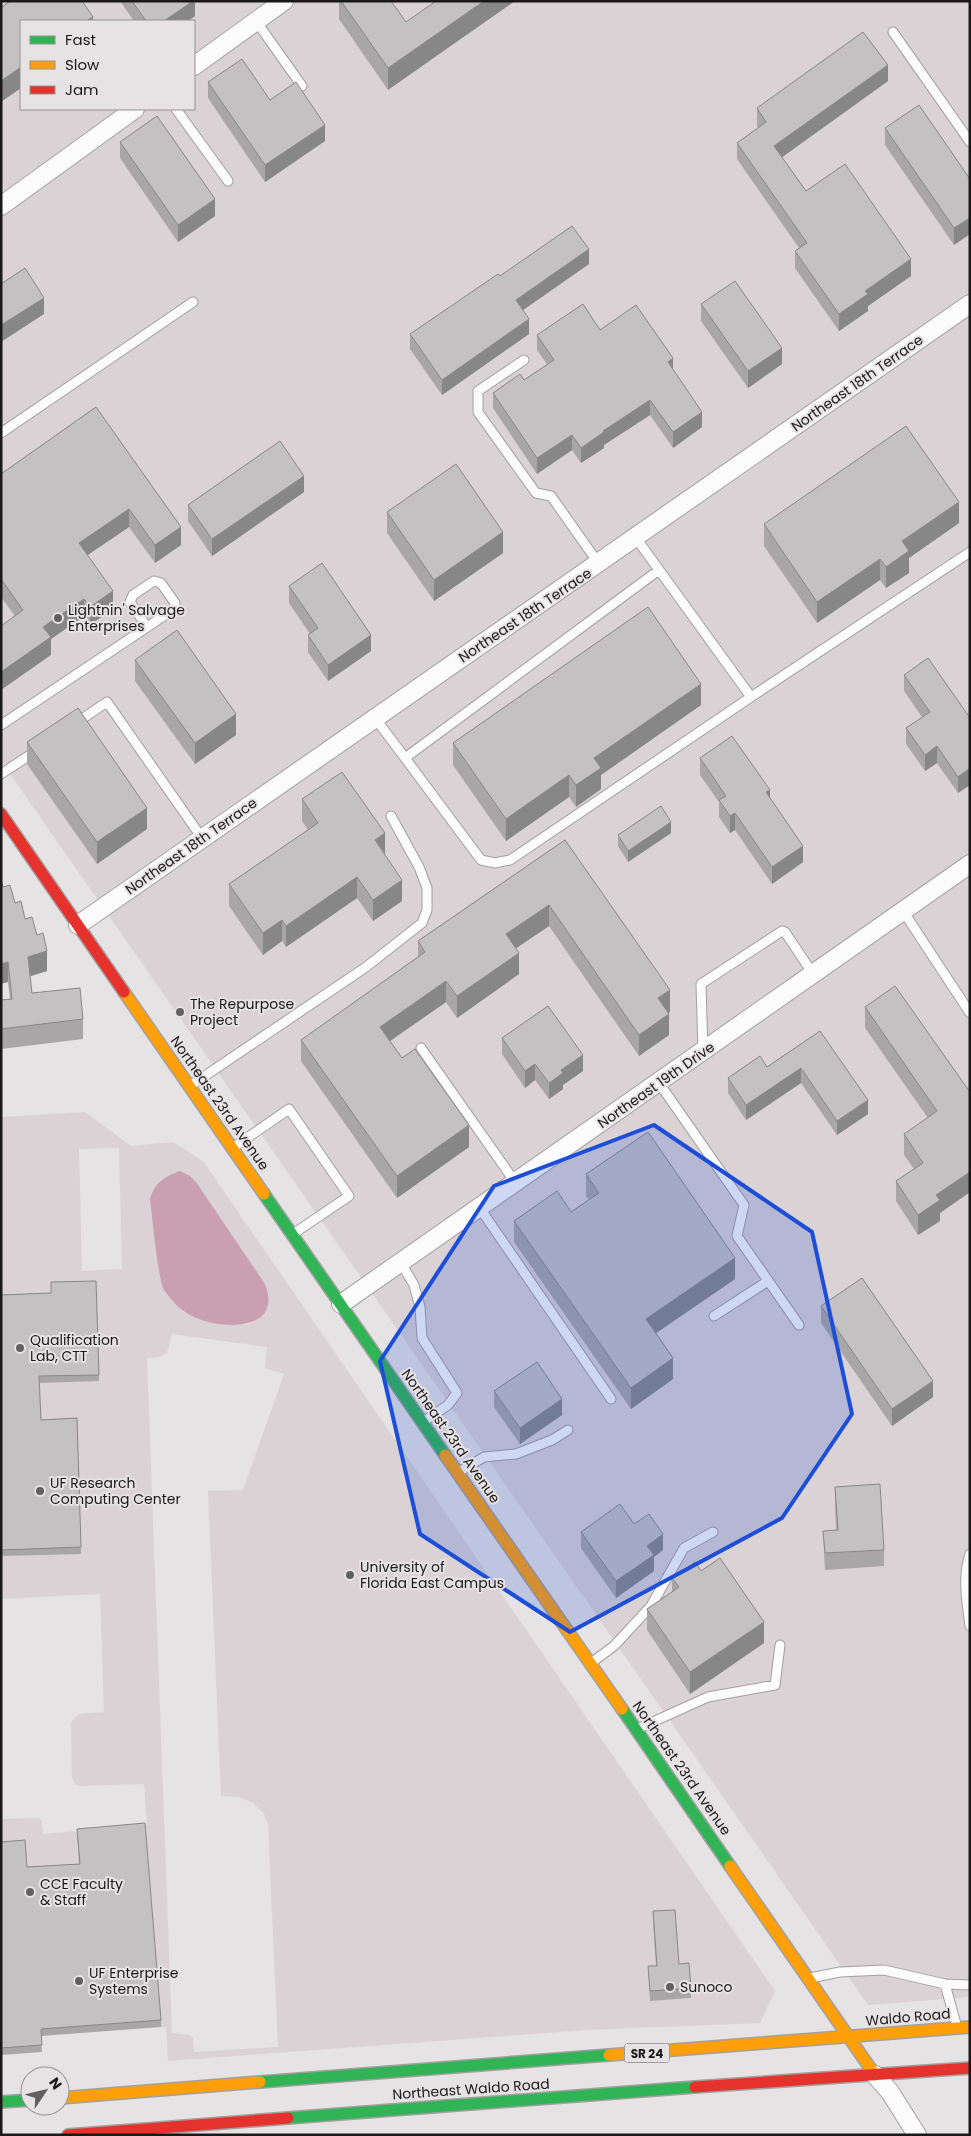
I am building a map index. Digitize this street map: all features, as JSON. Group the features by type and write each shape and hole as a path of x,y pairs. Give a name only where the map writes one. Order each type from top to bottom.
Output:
{"main road":[{"name":"Northeast 23rd Avenue","path":"1,814 10,834 78,925 810,1978 875,2075"},
{"name":"Waldo Road","path":"849,2036 970,2027"},
{"name":"Northeast Waldo Road","path":"70,2097 446,2073 849,2036"},
{"path":"875,2075 970,2068"},
{"name":"Northeast Waldo Road","path":"68,2135 449,2102 875,2075"},
{"path":"1,2102 20,2101"}],"street":[{"path":"195,65 268,9"},
{"path":"1,206 134,110"},
{"name":"Northeast 18th Terrace","path":"78,925 970,304"},
{"name":"Northeast 19th Drive","path":"341,1304 970,864"},
{"path":"875,2075 890,2092 917,2135"}],"lane":[{"path":"268,9 302,86"},
{"path":"893,32 970,142"},
{"path":"177,110 228,181"},
{"path":"1,434 193,302"},
{"path":"524,360 478,391 478,412 536,493 550,496 599,564"},
{"path":"636,538 750,697"},
{"path":"375,718 481,860 494,863 510,860 750,697 970,552"},
{"path":"405,758 658,570"},
{"path":"1,725 174,609 175,603 161,583 154,581 133,595 130,602 147,627"},
{"path":"68,728 107,702 202,838"},
{"path":"1,774 45,744"},
{"path":"190,1086 366,967 422,923 427,910 426,888 418,867 391,816"},
{"path":"903,911 970,1013"},
{"path":"703,1052 701,984 782,931 786,932 813,974"},
{"path":"420,1048 515,1182"},
{"path":"659,1083 744,1205 737,1236 799,1325"},
{"path":"233,1148 288,1109 348,1196 293,1234"},
{"path":"479,1207 611,1399"},
{"path":"401,1263 414,1285 420,1307 422,1338 457,1393 448,1405 423,1422"},
{"path":"714,1316 768,1280"},
{"path":"458,1472 484,1457 516,1454 552,1440 568,1430"},
{"path":"591,1663 614,1646 651,1606 684,1548 713,1532"},
{"path":"970,1554 966,1570 970,1626"},
{"path":"637,1729 708,1697 775,1685 780,1645"},
{"path":"810,1978 840,1972 884,1970 945,1984 970,1985"},
{"path":"945,1984 956,2028"}],"highlighted area":[{"path":"654,1125 812,1232 852,1414 782,1518 570,1632 420,1534 380,1361 494,1186"}],"shaded area":[{"path":"1,1 970,1 970,1997 868,2005 1,761"},
{"name":"University of Florida East Campus","path":"85,1112 131,1146 173,1142 203,1161 775,1991 760,2023 586,2030 168,2061 166,2027 161,2027 77,1836 84,1928 1,1849 1,1819 39,1818 42,1821 43,1834 147,1825 144,1784 80,1786 75,1784 72,1778 71,1722 79,1714 104,1712 100,1594 1,1599 1,1117","holes":["119,1148 122,1269 82,1271 79,1149","182,1311 263,1314 258,1320 246,1325 203,1320","172,1334 267,1347 265,1368 284,1374 243,1490 208,1491 221,1796 239,1797 253,1803 264,1814 268,1824 278,2047 194,2052 193,2039 190,2035 172,2033 147,1358 159,1357 167,1353"]},
{"path":"180,1171 190,1176 196,1182 265,1284 268,1300 265,1312 257,1319 246,1324 232,1325 204,1321 184,1311 164,1290 157,1261 150,1199 157,1184"}],"building":[{"path":"10,1 82,1 93,17 88,20 20,20 20,68 1,81 1,8"},
{"path":"132,1 193,1 165,20 145,20"},
{"path":"341,1 391,1 406,22 436,1 484,1 388,68"},
{"path":"863,32 888,65 774,146 806,191 845,164 911,259 865,291 868,294 839,314 795,251 807,243 737,143 766,122 757,108"},
{"path":"242,59 270,100 296,82 325,125 265,165 208,82"},
{"path":"919,105 970,179 970,218 954,228 885,128"},
{"path":"157,116 215,199 178,225 120,142"},
{"path":"572,226 589,249 516,300 529,319 442,380 410,334 498,274 500,276"},
{"path":"25,268 44,298 1,325 1,284"},
{"path":"735,281 782,348 748,371 701,304"},
{"path":"583,304 600,330 636,305 673,358 668,362 702,412 673,432 650,400 581,448 572,435 537,458 493,393 520,374 524,380 554,360 537,335"},
{"path":"96,407 181,527 155,545 129,509 79,543 113,591 90,607 84,599 43,627 51,637 1,672 1,626 23,610 1,579 1,474"},
{"path":"906,426 959,502 902,541 909,551 886,567 880,559 817,602 764,524"},
{"path":"280,441 304,476 212,539 188,505"},
{"path":"456,464 503,532 434,580 387,512"},
{"path":"322,563 371,635 328,665 308,635 318,628 289,586"},
{"path":"648,607 701,684 594,758 601,768 576,785 569,775 506,819 453,743"},
{"path":"177,630 236,714 195,743 135,660"},
{"path":"928,658 970,718 970,768 958,777 937,746 925,755 906,728 930,712 904,675"},
{"path":"78,708 147,808 97,842 27,742"},
{"path":"732,736 770,790 766,792 803,846 772,867 735,813 730,816 719,800 726,796 700,758"},
{"path":"342,772 385,833 375,840 402,880 373,900 357,877 286,926 282,920 263,933 229,884 318,823 302,799"},
{"path":"661,806 671,822 628,851 618,835"},
{"path":"565,840 670,990 658,998 669,1014 639,1035 549,905 506,934 519,953 457,996 446,981 380,1027 402,1058 415,1049 469,1125 397,1176 301,1040 425,952 418,941"},
{"path":"1,879 3,887 10,885 15,903 21,901 25,919 32,917 37,935 43,933 47,951 28,957 32,993 80,988 83,1019 1,1029 1,1000 12,999 8,962 1,964"},
{"path":"895,986 970,1092 970,1172 936,1195 940,1200 918,1215 896,1181 923,1163 904,1134 937,1111 865,1007"},
{"path":"548,1006 583,1055 561,1070 563,1073 549,1083 535,1064 525,1071 502,1038"},
{"path":"820,1031 868,1100 837,1121 801,1068 746,1105 728,1078 760,1056 767,1067"},
{"path":"648,1132 735,1258 646,1319 673,1358 631,1388 514,1221 557,1191 571,1212 599,1193 586,1174"},
{"path":"862,1278 933,1381 892,1409 821,1306"},
{"path":"96,1281 99,1375 39,1376 41,1420 77,1418 81,1547 1,1550 1,1295 51,1293 51,1282"},
{"path":"537,1362 562,1399 520,1428 494,1391"},
{"path":"880,1484 884,1550 825,1553 823,1531 838,1530 835,1487"},
{"path":"620,1504 634,1524 649,1514 663,1534 647,1546 654,1555 616,1581 581,1532"},
{"path":"720,1558 764,1622 690,1672 647,1609 679,1587 672,1578 695,1562 701,1571"},
{"name":"UF Enterprise Systems","path":"145,1823 161,2020 41,2029 42,2045 1,2048 1,1842 25,1840 27,1867 80,1864 77,1829"},
{"path":"675,1910 679,1964 689,1963 691,1988 650,1991 648,1966 657,1966 653,1911"}],"traffic: fast":[{"path":"264,1194 445,1455"},
{"path":"622,1709 730,1866"},
{"path":"260,2082 609,2055"},
{"path":"288,2118 695,2087"},
{"path":"1,2102 20,2101"}],"traffic: slow":[{"path":"124,992 264,1194"},
{"path":"445,1455 622,1709"},
{"path":"730,1866 875,2075"},
{"path":"609,2055 970,2027"},
{"path":"70,2097 260,2082"}],"traffic: jam":[{"path":"1,814 124,992"},
{"path":"695,2087 970,2068"},
{"path":"68,2135 288,2118"}],"place":[{"name":"Lightnin' Salvage Enterprises","path":"58,618"},
{"name":"The Repurpose Project","path":"180,1012"},
{"name":"Qualification Lab, CTT","path":"20,1348"},
{"name":"UF Research Computing Center","path":"40,1491"},
{"name":"University of Florida East Campus","path":"350,1575"},
{"name":"CCE Faculty & Staff","path":"30,1892"},
{"name":"UF Enterprise Systems","path":"79,1981"},
{"name":"Sunoco","path":"670,1987"}]}
